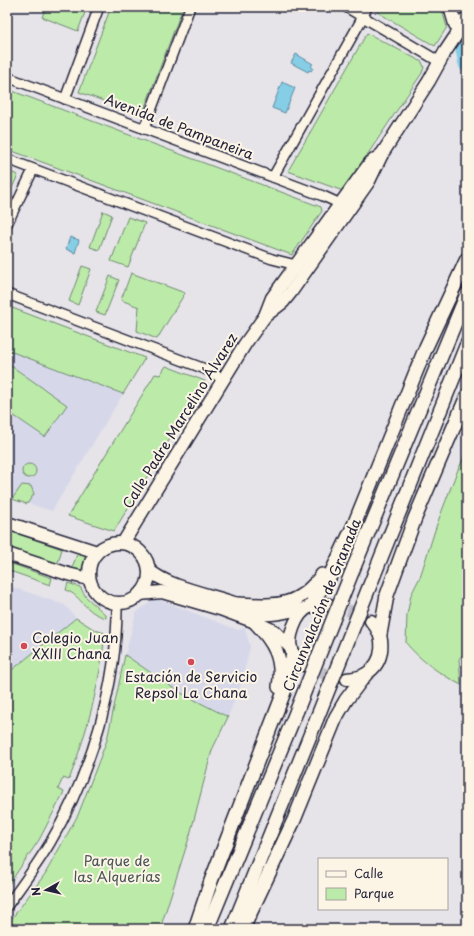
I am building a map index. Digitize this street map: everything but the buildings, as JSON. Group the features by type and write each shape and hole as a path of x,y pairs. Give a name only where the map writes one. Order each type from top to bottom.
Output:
{"highway":[{"path":"308,608 328,580 348,539 426,347 467,259"},
{"name":"Circunvalación de Granada","path":"207,929 467,294"},
{"path":"232,929 467,344"},
{"path":"380,634 387,595 415,518 467,396"},
{"path":"237,604 268,606 287,603 300,597 318,580 348,539"},
{"path":"255,622 270,639 278,654 280,668 279,684 271,726"},
{"path":"195,929 211,881 284,692 292,651"},
{"path":"240,929 245,924 291,827 336,717 346,700 365,675"}],"main road":[{"name":"Calle Padre Marcelino Álvarez","path":"264,316 283,302 327,242 369,181 382,154 440,62 463,29 460,24 467,15 451,9"},
{"path":"451,9 455,24 463,29"},
{"name":"Calle Padre Marcelino Álvarez","path":"123,543 223,379 264,316 272,298 370,163 382,154"},
{"path":"296,265 306,263 316,250 327,242 331,228 340,215 340,206"},
{"path":"7,523 97,552"},
{"path":"123,543 132,546 145,558 148,570 147,582 135,598 127,602 117,603 108,601 99,596 93,589 89,579 89,568 92,559 97,552 111,544 123,543"},
{"path":"7,554 68,574 89,579"},
{"path":"148,570 156,577 168,582 237,604 262,614 276,614 321,604 329,605"},
{"path":"139,594 162,592 220,609 255,622 274,631 304,665"},
{"path":"292,651 291,638 293,627 298,618 308,608"},
{"path":"347,679 365,675 376,663 381,653 380,634 371,621"}],"street":[{"path":"65,99 99,7"},
{"path":"144,129 190,7"},
{"path":"346,7 440,62"},
{"path":"273,177 363,17 367,7"},
{"name":"Avenida de Pampaneira","path":"7,77 323,196 334,201 340,206"},
{"path":"7,160 280,262 296,265"},
{"path":"7,224 33,170"},
{"path":"280,262 288,277"},
{"path":"7,294 205,369 223,379"},
{"path":"7,906 50,843 68,808 96,738 106,702 113,661 117,621 117,603"}],"shaded area":[{"path":"7,350 123,394 52,511 7,497"},
{"name":"Colegio Juan XXIII Chana","path":"7,585 65,605 76,618 7,674"},
{"name":"Estación de Servicio Repsol La Chana","path":"154,599 158,599 238,630 245,628 250,647 242,681 228,717 179,692 125,655 136,613"}],"green space":[{"path":"46,7 87,7 78,31 42,17"},
{"path":"111,7 183,7 142,115 79,92"},
{"path":"379,7 441,7 447,27 435,46 377,12"},
{"path":"367,33 422,62 424,67 422,73 343,191 288,171"},
{"path":"7,89 321,207 322,211 292,255 7,149"},
{"path":"7,171 18,175 7,199"},
{"path":"103,211 112,215 99,250 90,247"},
{"path":"128,217 145,223 128,267 111,261"},
{"path":"82,266 91,269 78,305 69,301"},
{"path":"131,273 185,293 157,339 137,331 139,307 121,300"},
{"path":"110,276 119,280 105,315 96,312"},
{"path":"7,306 145,358 123,394 7,350"},
{"path":"7,363 67,405 45,437 7,411"},
{"path":"166,366 205,381 114,531 68,516 155,374 160,375"},
{"path":"467,451 467,649 459,659 461,685 431,667 406,643 407,615 411,595 420,577 437,524 456,474"},
{"path":"29,464 34,466 36,471 34,476 29,478 24,476 22,471 24,466"},
{"path":"22,485 31,486 34,494 27,504 12,499"},
{"path":"7,530 62,549 57,566 7,548"},
{"path":"77,554 86,557 80,574 71,571"},
{"path":"12,564 52,578 50,585 7,570 7,568"},
{"path":"68,583 80,587 86,597 106,615 106,618 93,612 76,596 66,590"},
{"path":"76,618 95,630 105,633 100,671 92,708 82,744 69,780 63,778 58,789 64,792 39,840 7,887 7,674"},
{"name":"Parque de las Alquerías","path":"125,655 179,692 228,717 212,750 190,835 160,929 7,929 7,925 45,874 78,815 107,740"}],"water":[{"path":"296,54 313,64 311,66 313,68 311,71 309,70 308,72 291,63"},
{"path":"282,82 295,88 285,113 272,108"},
{"path":"70,237 79,240 75,253 66,249"}],"waterway":[{"path":"464,50 467,64"}],"tunnel":[{"path":"330,605 350,611 371,621"},
{"path":"305,665 325,674 343,678"}],"place":[{"name":"Colegio Juan XXIII Chana","path":"24,646"},
{"name":"Estación de Servicio Repsol La Chana","path":"191,662"}]}
